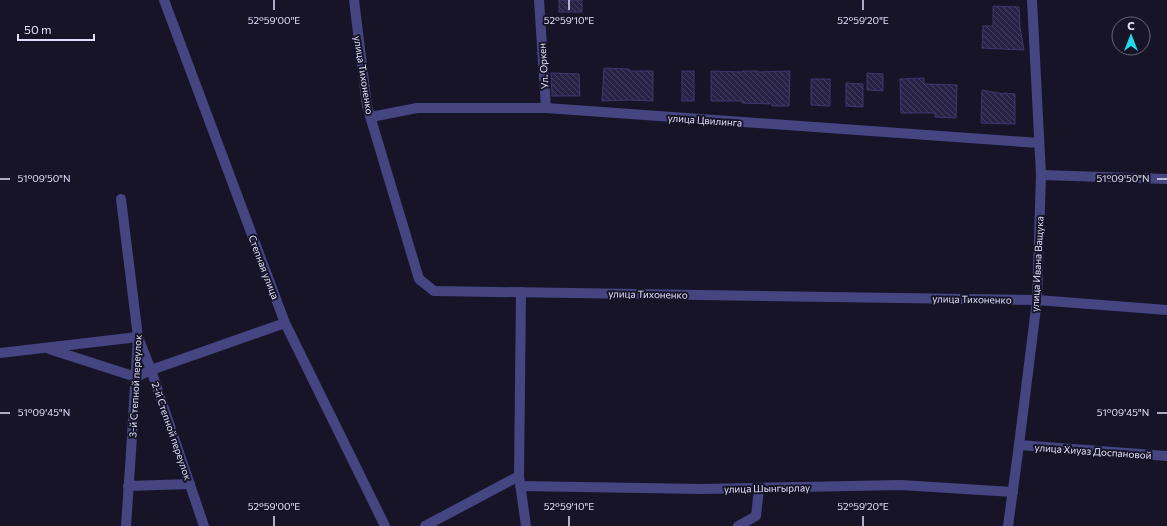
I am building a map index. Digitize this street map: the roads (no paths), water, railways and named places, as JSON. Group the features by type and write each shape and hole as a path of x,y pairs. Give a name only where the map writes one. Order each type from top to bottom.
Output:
{"street":[{"name":"Степная улица","path":"164,0 285,323 385,526"},
{"name":"улица Тихоненко","path":"354,0 367,106 419,279 434,291 1037,300 1167,310"},
{"name":"Ул. Оркен","path":"539,0 546,108"},
{"name":"улица Ивана Ващука","path":"1008,526 1037,300 1041,175 1032,0"},
{"name":"улица Цвилинга","path":"371,117 417,108 546,108 1039,143"},
{"path":"1041,175 1167,180"},
{"name":"3-й Степной переулок","path":"121,199 138,337 126,526"},
{"path":"521,292 520,481 526,526"},
{"path":"45,348 136,377 151,370 285,323"},
{"path":"0,352 138,337"},
{"name":"2-й Степной переулок","path":"138,337 151,370 204,526"},
{"name":"улица Хиуаз Доспановой","path":"1019,445 1167,456"},
{"path":"425,526 520,481"},
{"name":"улица Шынгырлау","path":"520,481 702,489 901,485 1013,492"},
{"path":"128,486 190,484"},
{"path":"738,526 756,516 759,488"}]}
